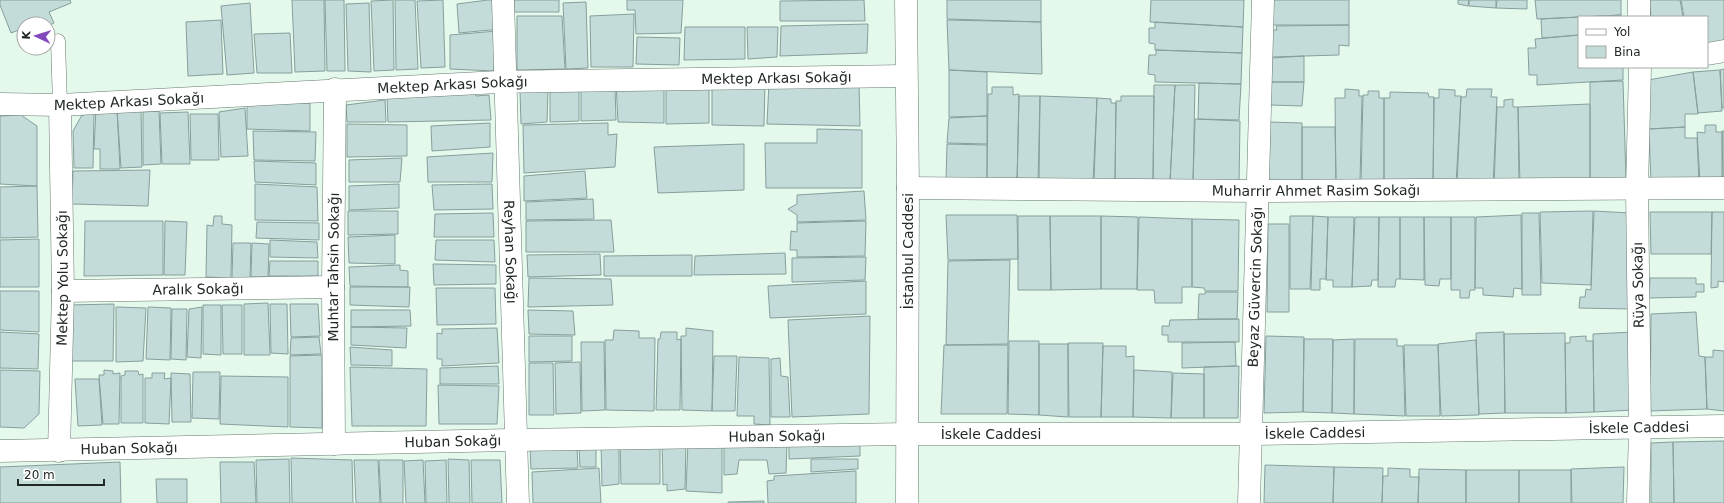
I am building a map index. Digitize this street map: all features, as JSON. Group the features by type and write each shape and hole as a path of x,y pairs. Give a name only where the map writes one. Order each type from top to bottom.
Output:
{"street":[{"name":"Reyhan Sokağı","path":"503,0 518,503"},
{"name":"İstanbul Caddesi","path":"906,0 908,188 907,503"},
{"name":"Beyaz Güvercin Sokağı","path":"1249,503 1263,0"},
{"path":"1639,0 1640,16"},
{"path":"1708,54 1724,52"},
{"name":"Rüya Sokağı","path":"1638,503 1640,428 1637,189 1640,68"},
{"name":"Mektep Arkası Sokağı","path":"0,104 60,105 335,89 506,82 906,76"},
{"name":"Muhtar Tahsin Sokağı","path":"334,444 333,286 335,89"},
{"name":"Mektep Yolu Sokağı","path":"59,451 63,291 60,105"},
{"name":"Muharrir Ahmet Rasim Sokağı","path":"908,188 1257,191 1724,188"},
{"name":"Aralık Sokağı","path":"63,291 333,286"},
{"name":"İskele Caddesi","path":"907,434 1250,434 1724,426"},
{"name":"Huban Sokağı","path":"0,451 59,451 515,440 907,434"}],"lane":[{"path":"58,41 60,105"}],"building":[{"path":"0,0 70,0 71,3 49,12 51,16 16,16 16,31 11,33 0,5"},
{"path":"292,0 324,0 325,71 295,72"},
{"path":"325,0 344,0 345,71 327,71"},
{"path":"393,0 394,70 374,71 371,1"},
{"path":"395,0 415,0 418,69 396,70"},
{"path":"443,0 445,67 421,68 417,1"},
{"path":"500,0 500,29 459,33 457,4"},
{"path":"514,0 559,0 559,12 514,12"},
{"path":"627,0 683,0 681,33 636,34 635,10 627,10"},
{"path":"864,0 865,21 780,21 780,1"},
{"path":"947,0 1041,0 1041,22 947,19"},
{"path":"1151,0 1244,0 1243,27 1150,22"},
{"path":"1271,0 1349,0 1349,25 1270,25"},
{"path":"1458,0 1469,0 1468,6 1458,4"},
{"path":"1469,0 1496,0 1496,8 1469,6"},
{"path":"1497,0 1527,0 1527,9 1496,8"},
{"path":"1535,0 1621,0 1621,15 1537,19"},
{"path":"1649,0 1680,0 1683,16 1651,16"},
{"path":"1681,0 1724,0 1724,41 1708,43 1708,16 1684,16"},
{"path":"586,2 588,68 566,69 563,3"},
{"path":"250,3 254,73 227,75 221,6"},
{"path":"369,3 371,72 348,71 346,4"},
{"path":"634,14 633,67 591,67 590,16"},
{"path":"517,16 562,16 565,69 517,70"},
{"path":"1578,17 1578,35 1542,38 1541,19"},
{"path":"221,20 223,74 188,76 186,22"},
{"path":"947,20 1041,22 1042,74 949,70"},
{"path":"1155,22 1243,27 1242,53 1155,50 1155,44 1149,43 1149,28 1155,28"},
{"path":"868,24 867,53 780,56 781,26"},
{"path":"1349,25 1349,46 1339,45 1339,55 1271,57 1270,30 1277,30 1276,26"},
{"path":"685,27 745,27 745,59 684,60"},
{"path":"747,27 778,27 777,57 748,59"},
{"path":"497,31 494,71 450,69 450,35"},
{"path":"290,33 292,73 257,73 254,34"},
{"path":"1578,35 1578,68 1623,68 1623,80 1537,85 1537,75 1529,75 1528,48 1536,48 1535,39"},
{"path":"637,37 680,38 679,65 636,64"},
{"path":"1156,50 1242,53 1241,84 1155,82 1155,75 1148,74 1149,55 1156,55"},
{"path":"1304,56 1304,82 1271,82 1272,58"},
{"path":"1724,69 1724,108 1722,108 1720,70"},
{"path":"949,70 987,72 987,116 949,117"},
{"path":"1720,70 1722,111 1698,113 1693,72"},
{"path":"1693,72 1698,114 1685,114 1685,127 1649,129 1648,80"},
{"path":"712,81 765,82 764,126 712,125"},
{"path":"1623,81 1626,179 1590,180 1590,82"},
{"path":"664,82 664,123 618,122 616,83"},
{"path":"709,82 709,123 666,124 666,83"},
{"path":"769,82 859,82 860,126 767,124"},
{"path":"1271,82 1304,82 1302,106 1270,105"},
{"path":"1199,83 1241,84 1239,120 1198,119"},
{"path":"1154,85 1175,85 1170,182 1153,182"},
{"path":"1175,85 1195,85 1193,182 1170,182"},
{"path":"992,87 1013,87 1013,95 1019,94 1017,183 987,181 988,94 992,94"},
{"path":"579,88 579,121 550,122 550,90"},
{"path":"615,88 616,120 581,121 581,89"},
{"path":"548,89 547,122 521,124 520,90"},
{"path":"1345,89 1359,90 1359,96 1362,96 1360,182 1336,183 1335,98 1345,98"},
{"path":"1439,89 1455,90 1455,96 1461,96 1456,184 1433,183 1434,98 1439,98"},
{"path":"1467,89 1492,89 1491,97 1497,97 1493,186 1457,184 1461,97 1466,97"},
{"path":"1368,91 1379,91 1379,98 1384,98 1384,183 1361,182 1363,95 1368,95"},
{"path":"474,92 476,96 489,95 491,120 388,122 387,97"},
{"path":"1390,92 1428,93 1429,97 1434,97 1433,183 1384,183 1384,98 1390,98"},
{"path":"1019,96 1040,96 1038,184 1017,183"},
{"path":"1040,96 1097,98 1093,183 1039,184"},
{"path":"1121,96 1154,96 1153,182 1115,181 1116,101 1121,101"},
{"path":"1097,98 1111,99 1111,103 1116,103 1115,181 1094,181"},
{"path":"1513,99 1513,107 1518,107 1519,186 1494,186 1497,107 1504,107 1504,100"},
{"path":"385,100 386,122 347,122 346,105"},
{"path":"310,103 310,131 247,129 247,104"},
{"path":"1590,104 1590,180 1520,185 1518,107"},
{"path":"96,107 117,108 120,169 100,169 100,149 94,149"},
{"path":"245,108 248,156 221,157 219,112"},
{"path":"117,110 141,110 142,167 121,168"},
{"path":"159,111 161,164 143,165 143,112"},
{"path":"188,112 190,164 162,164 160,113"},
{"path":"94,113 93,168 74,168 73,131 82,115"},
{"path":"190,114 218,114 219,160 191,160"},
{"path":"21,115 37,126 37,186 0,184 0,116"},
{"path":"987,116 987,144 947,143 949,118"},
{"path":"1195,119 1240,121 1239,184 1193,181"},
{"path":"1268,122 1302,123 1302,183 1268,183"},
{"path":"490,123 490,147 432,151 431,126"},
{"path":"608,123 608,135 617,134 615,167 524,173 523,125"},
{"path":"347,124 407,125 407,156 347,157"},
{"path":"1705,125 1716,125 1716,132 1722,132 1722,182 1700,182 1697,132 1705,133"},
{"path":"1302,127 1335,127 1336,183 1302,183"},
{"path":"1685,127 1685,138 1697,138 1699,182 1651,184 1649,129"},
{"path":"817,129 862,130 862,188 766,188 765,143 817,143"},
{"path":"253,131 316,132 315,161 254,160"},
{"path":"1722,131 1724,131 1724,182 1723,182"},
{"path":"744,144 744,190 658,193 654,147"},
{"path":"947,144 987,145 987,181 946,180"},
{"path":"493,153 492,182 428,182 427,157"},
{"path":"402,158 400,182 349,182 349,160"},
{"path":"254,161 316,163 316,185 255,182"},
{"path":"150,170 148,206 72,204 73,171"},
{"path":"585,171 587,198 524,201 524,176"},
{"path":"255,184 317,187 318,221 255,220"},
{"path":"399,184 399,208 349,210 349,186"},
{"path":"492,184 493,209 434,210 432,185"},
{"path":"37,186 38,237 0,238 0,187"},
{"path":"864,191 866,220 797,222 797,215 788,209 797,204 797,195"},
{"path":"593,199 594,219 526,220 526,202"},
{"path":"348,211 398,211 398,234 348,235"},
{"path":"1593,211 1591,285 1542,283 1540,212"},
{"path":"1594,211 1630,213 1631,309 1579,308 1580,297 1585,297 1586,289 1591,290"},
{"path":"1650,212 1712,212 1711,254 1651,254"},
{"path":"1712,212 1724,212 1724,282 1718,281 1718,287 1711,288"},
{"path":"493,213 494,237 434,237 435,214"},
{"path":"1522,213 1539,213 1541,295 1522,295"},
{"path":"946,215 1017,215 1018,259 948,260"},
{"path":"1521,215 1522,289 1514,288 1513,297 1483,295 1483,288 1475,288 1476,217"},
{"path":"214,216 222,216 222,224 232,225 231,278 206,277 207,225 213,226"},
{"path":"1018,216 1050,216 1051,290 1018,290"},
{"path":"1050,216 1101,216 1101,289 1051,290"},
{"path":"1101,216 1138,217 1137,289 1101,289"},
{"path":"1290,216 1313,216 1310,289 1290,289"},
{"path":"1313,216 1328,217 1326,279 1320,279 1320,290 1311,290"},
{"path":"1139,217 1192,219 1192,287 1182,287 1182,303 1155,303 1154,290 1137,290"},
{"path":"1328,217 1354,217 1352,287 1333,287 1333,280 1326,280"},
{"path":"1355,217 1379,217 1378,280 1372,280 1371,286 1352,287"},
{"path":"1379,217 1400,217 1400,279 1396,279 1395,287 1378,287"},
{"path":"1400,217 1424,217 1424,280 1400,279"},
{"path":"1424,217 1451,217 1451,279 1440,279 1439,286 1425,285"},
{"path":"1451,217 1475,217 1475,290 1470,290 1469,298 1460,298 1460,290 1451,290"},
{"path":"1192,219 1239,220 1238,291 1205,291 1204,288 1192,287"},
{"path":"611,220 614,252 526,252 526,221"},
{"path":"85,221 163,221 163,275 84,276"},
{"path":"165,221 187,222 185,275 164,275"},
{"path":"866,221 865,256 797,257 797,250 790,250 791,231 797,232 797,223"},
{"path":"257,222 319,223 319,240 256,238"},
{"path":"1268,224 1289,224 1289,312 1267,312"},
{"path":"395,235 395,264 349,263 348,237"},
{"path":"39,239 39,287 0,287 0,240"},
{"path":"270,240 317,242 318,258 270,257"},
{"path":"436,240 494,240 495,262 435,260"},
{"path":"233,243 251,243 250,278 232,278"},
{"path":"252,243 269,244 268,277 251,277"},
{"path":"785,253 786,274 694,275 695,256"},
{"path":"600,254 601,275 528,277 527,255"},
{"path":"692,255 692,276 604,276 604,256"},
{"path":"866,257 865,280 792,282 792,258"},
{"path":"1010,260 1008,344 946,345 948,261"},
{"path":"270,261 318,261 318,276 269,276"},
{"path":"433,264 496,265 496,284 434,285"},
{"path":"400,265 400,270 408,271 408,287 350,286 349,267"},
{"path":"529,278 611,279 613,305 528,307"},
{"path":"1650,278 1696,278 1696,284 1704,284 1704,292 1696,292 1696,297 1649,298"},
{"path":"866,281 866,314 770,318 768,286"},
{"path":"350,287 410,287 409,307 350,305"},
{"path":"436,288 495,288 496,324 437,325"},
{"path":"0,291 39,291 39,332 0,330"},
{"path":"1205,292 1238,292 1237,319 1198,319 1199,294 1205,294"},
{"path":"268,303 270,355 244,355 244,304"},
{"path":"114,304 113,361 70,361 69,305"},
{"path":"270,304 287,304 288,354 271,353"},
{"path":"290,304 318,304 320,336 291,337"},
{"path":"203,305 221,305 221,355 203,354"},
{"path":"222,305 242,305 242,354 223,354"},
{"path":"116,307 146,308 143,361 116,362"},
{"path":"148,307 171,308 170,360 146,359"},
{"path":"202,307 201,358 187,357 189,309"},
{"path":"172,309 187,309 186,360 171,359"},
{"path":"351,310 410,310 411,326 351,327"},
{"path":"528,310 573,311 575,335 529,334"},
{"path":"1696,312 1699,356 1705,357 1707,409 1650,411 1651,314"},
{"path":"870,316 869,414 792,417 788,320"},
{"path":"1239,319 1239,342 1168,342 1168,335 1162,335 1162,326 1169,326 1170,320"},
{"path":"351,327 407,328 406,348 351,345"},
{"path":"497,328 499,363 442,366 442,359 437,359 437,333 442,334 442,329"},
{"path":"686,328 713,331 712,411 682,410 681,336 686,336"},
{"path":"614,330 639,331 639,338 655,338 654,411 606,410 605,340 613,340"},
{"path":"0,332 39,334 38,369 0,368"},
{"path":"661,332 677,332 677,340 681,339 680,410 656,410 658,339 660,339"},
{"path":"1504,332 1505,413 1479,414 1476,333"},
{"path":"1633,332 1633,410 1594,412 1593,334"},
{"path":"1565,333 1566,413 1505,413 1504,334"},
{"path":"529,336 572,336 572,361 529,362"},
{"path":"1266,336 1304,337 1303,412 1264,413"},
{"path":"1586,336 1586,341 1593,341 1594,412 1566,413 1565,343 1570,343 1570,337"},
{"path":"319,337 321,354 290,355 291,338"},
{"path":"1304,339 1333,339 1332,413 1303,412"},
{"path":"1354,339 1354,414 1332,413 1333,340"},
{"path":"1355,339 1397,339 1397,346 1403,346 1405,416 1354,414"},
{"path":"1476,340 1479,415 1441,416 1438,344"},
{"path":"1009,341 1039,341 1039,415 1008,414"},
{"path":"581,342 604,342 605,410 582,411"},
{"path":"1235,342 1236,366 1182,368 1182,343"},
{"path":"1068,343 1103,343 1101,417 1069,417"},
{"path":"1039,344 1068,344 1068,417 1039,415"},
{"path":"944,345 1008,345 1007,414 941,414"},
{"path":"1404,345 1438,345 1440,416 1406,416"},
{"path":"1103,346 1126,346 1126,357 1134,356 1133,417 1101,417"},
{"path":"350,347 392,350 392,366 351,365"},
{"path":"1713,350 1724,351 1724,411 1707,409 1705,357 1713,357"},
{"path":"322,355 322,428 290,427 290,356"},
{"path":"714,356 737,356 735,411 712,411"},
{"path":"739,357 769,358 770,425 754,424 754,416 737,416"},
{"path":"780,358 781,376 788,377 790,417 771,417 771,359"},
{"path":"580,362 581,413 556,414 555,363"},
{"path":"529,363 553,363 554,415 529,415"},
{"path":"498,366 499,384 440,384 440,368"},
{"path":"1239,366 1238,418 1204,418 1204,367"},
{"path":"350,367 427,369 426,426 352,426"},
{"path":"0,370 40,371 39,414 24,428 0,427"},
{"path":"104,370 113,371 113,374 120,373 119,424 103,424 99,375 104,375"},
{"path":"1134,370 1172,372 1171,418 1133,417"},
{"path":"125,371 138,371 139,375 143,374 143,423 121,423 121,376 125,375"},
{"path":"193,372 220,372 219,419 192,418"},
{"path":"152,373 165,373 164,379 171,378 169,424 145,423 145,378 152,378"},
{"path":"171,373 190,374 191,422 172,422"},
{"path":"1173,373 1204,374 1204,418 1171,418"},
{"path":"221,376 288,377 288,427 220,424"},
{"path":"75,379 99,379 102,425 78,426"},
{"path":"438,385 499,386 497,424 439,424"},
{"path":"860,436 860,456 789,459 789,437"},
{"path":"620,440 660,440 660,484 621,484"},
{"path":"662,440 686,440 685,489 667,491 667,484 663,485"},
{"path":"787,441 786,473 769,474 767,460 739,460 737,474 724,475 724,443"},
{"path":"1724,441 1724,503 1674,503 1673,442"},
{"path":"688,442 722,443 722,493 686,491"},
{"path":"1673,442 1674,503 1651,503 1651,443"},
{"path":"619,443 619,484 602,486 601,444"},
{"path":"596,445 596,467 580,467 579,446"},
{"path":"577,447 578,468 531,469 530,448"},
{"path":"291,458 352,460 353,503 292,503"},
{"path":"289,459 290,503 257,503 256,460"},
{"path":"448,459 469,460 470,503 449,503"},
{"path":"811,459 858,459 858,469 811,472"},
{"path":"354,460 378,460 380,503 356,503"},
{"path":"379,460 403,460 403,503 381,503"},
{"path":"423,460 425,503 406,503 404,461"},
{"path":"446,460 447,503 426,503 425,461"},
{"path":"471,460 500,460 502,503 472,503"},
{"path":"120,462 121,503 0,503 0,467"},
{"path":"220,462 254,462 256,503 221,503"},
{"path":"1265,465 1334,467 1333,503 1264,503"},
{"path":"1334,467 1383,468 1382,503 1333,503"},
{"path":"1624,467 1623,503 1572,503 1571,469"},
{"path":"599,468 601,503 533,503 532,472"},
{"path":"1388,468 1410,469 1410,477 1419,477 1418,503 1382,503 1383,476 1388,476"},
{"path":"1419,469 1466,470 1466,503 1418,503"},
{"path":"1466,470 1519,470 1519,503 1466,503"},
{"path":"1519,470 1571,470 1571,503 1519,503"},
{"path":"856,471 856,503 768,503 767,481 774,480 774,476"},
{"path":"156,479 187,479 187,503 157,503"},
{"path":"764,501 764,503 728,503 728,502"}]}
